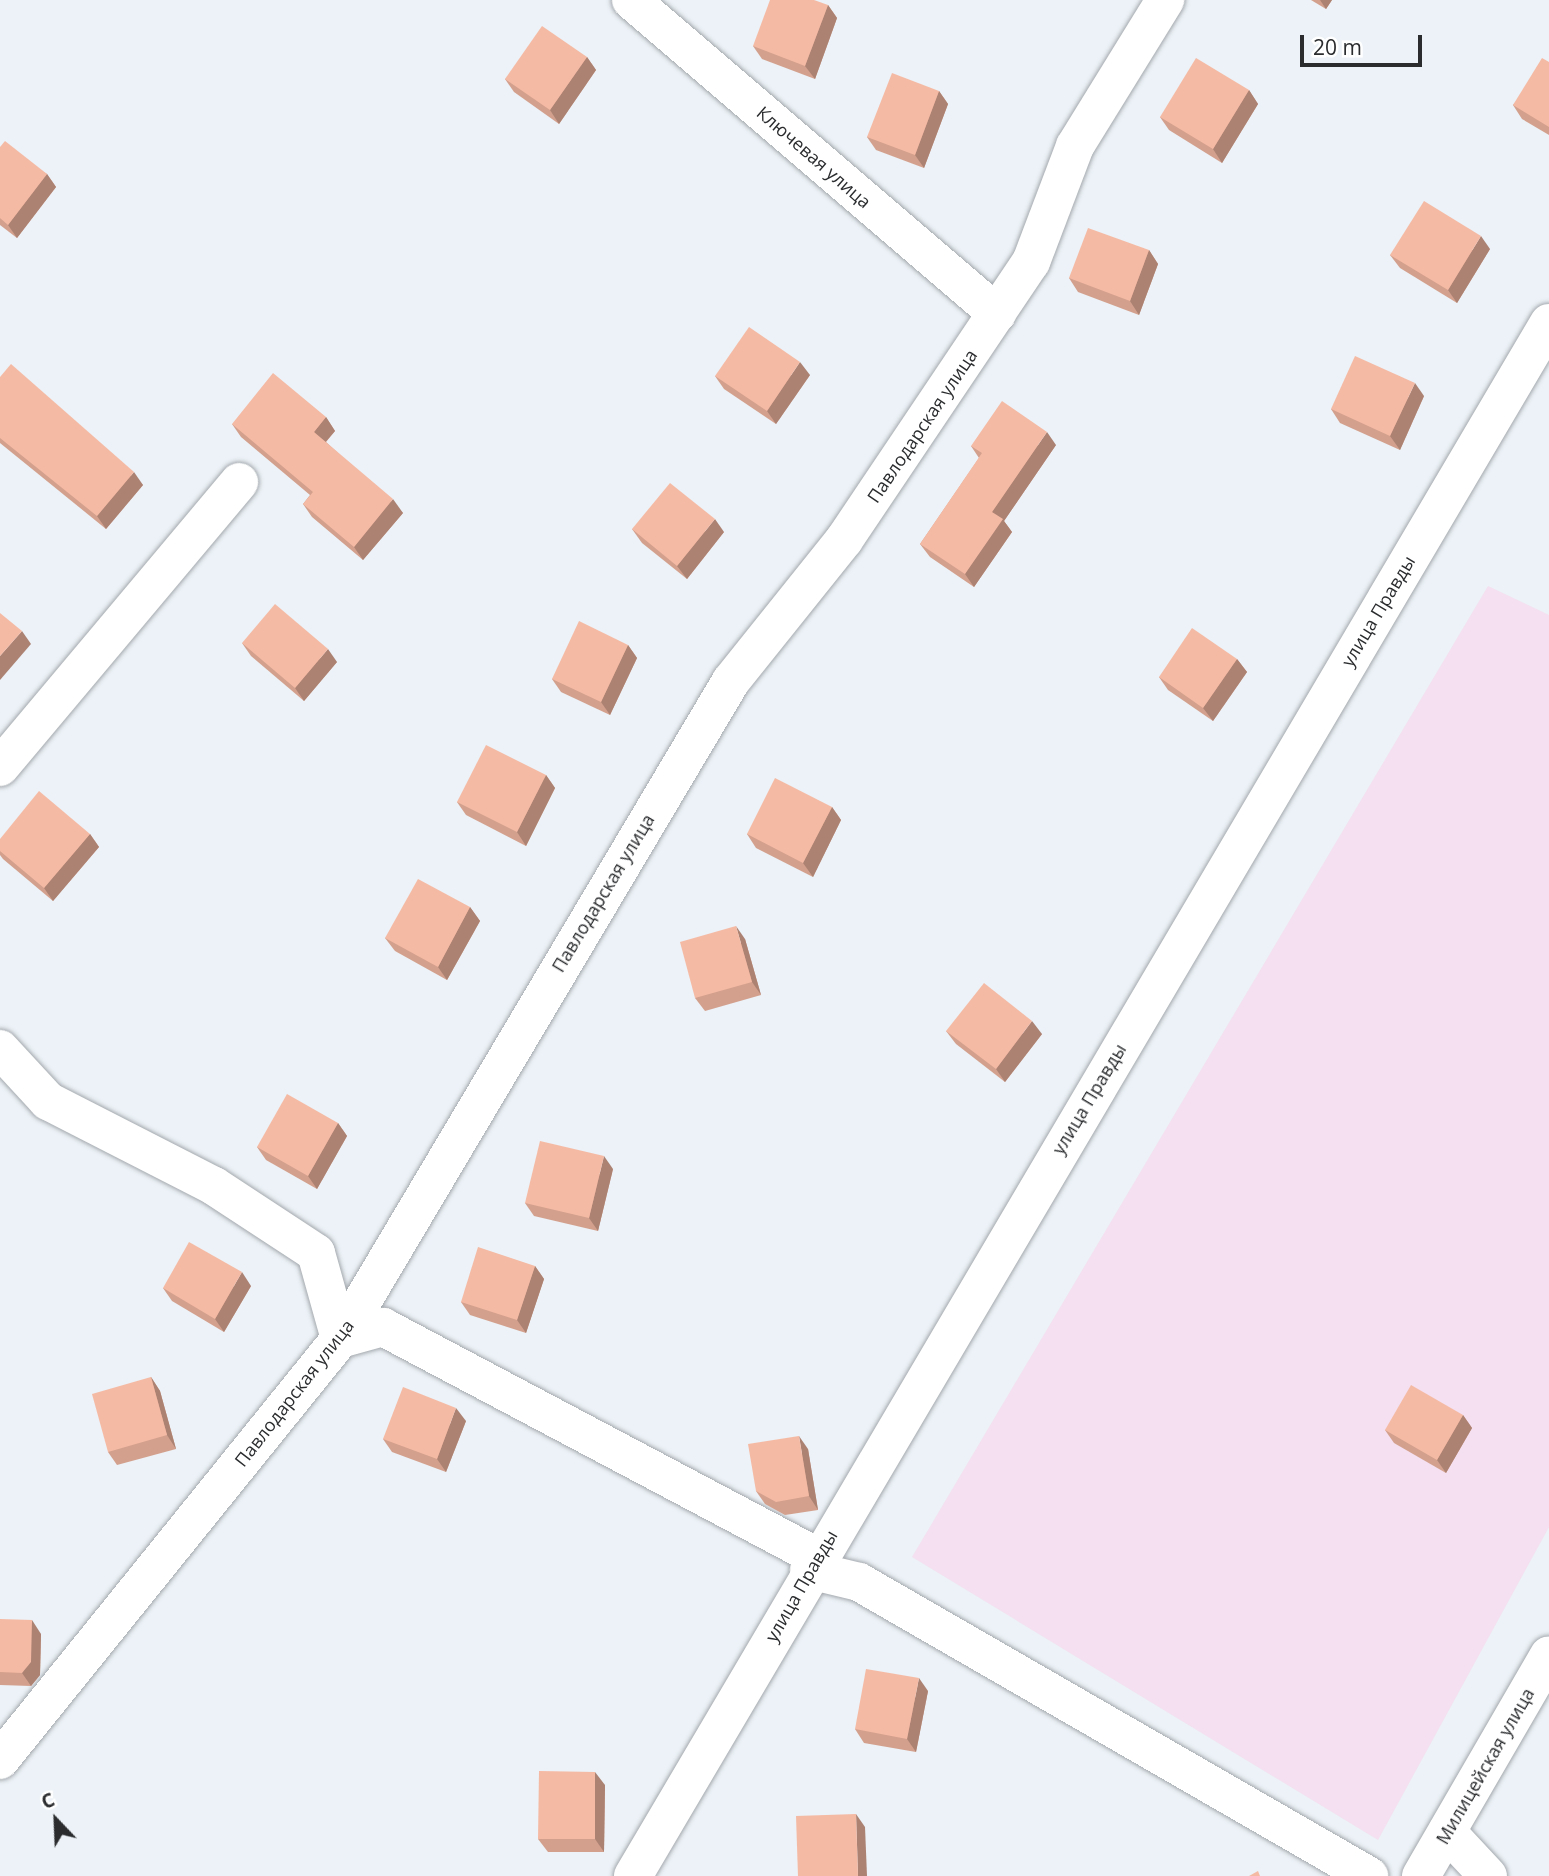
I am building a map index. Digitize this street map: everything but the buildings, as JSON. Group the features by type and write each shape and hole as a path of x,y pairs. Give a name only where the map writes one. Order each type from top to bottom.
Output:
{"street":[{"name":"Ключевая улица","path":"631,0 997,314"},
{"name":"Павлодарская улица","path":"0,1760 340,1339 731,681 844,540 1031,262 1075,146 1165,0"},
{"name":"улица Правды","path":"633,1876 814,1564 1549,323"},
{"path":"0,767 239,482"},
{"path":"0,1049 48,1101 214,1186 316,1253 340,1339 383,1327 814,1564 859,1581 1369,1876"},
{"name":"Милицейская улица","path":"1421,1876 1549,1655"},
{"path":"1447,1832 1488,1876"}],"shaded area":[{"path":"1488,586 1549,615 1549,1527 1378,1840 912,1557"}]}
